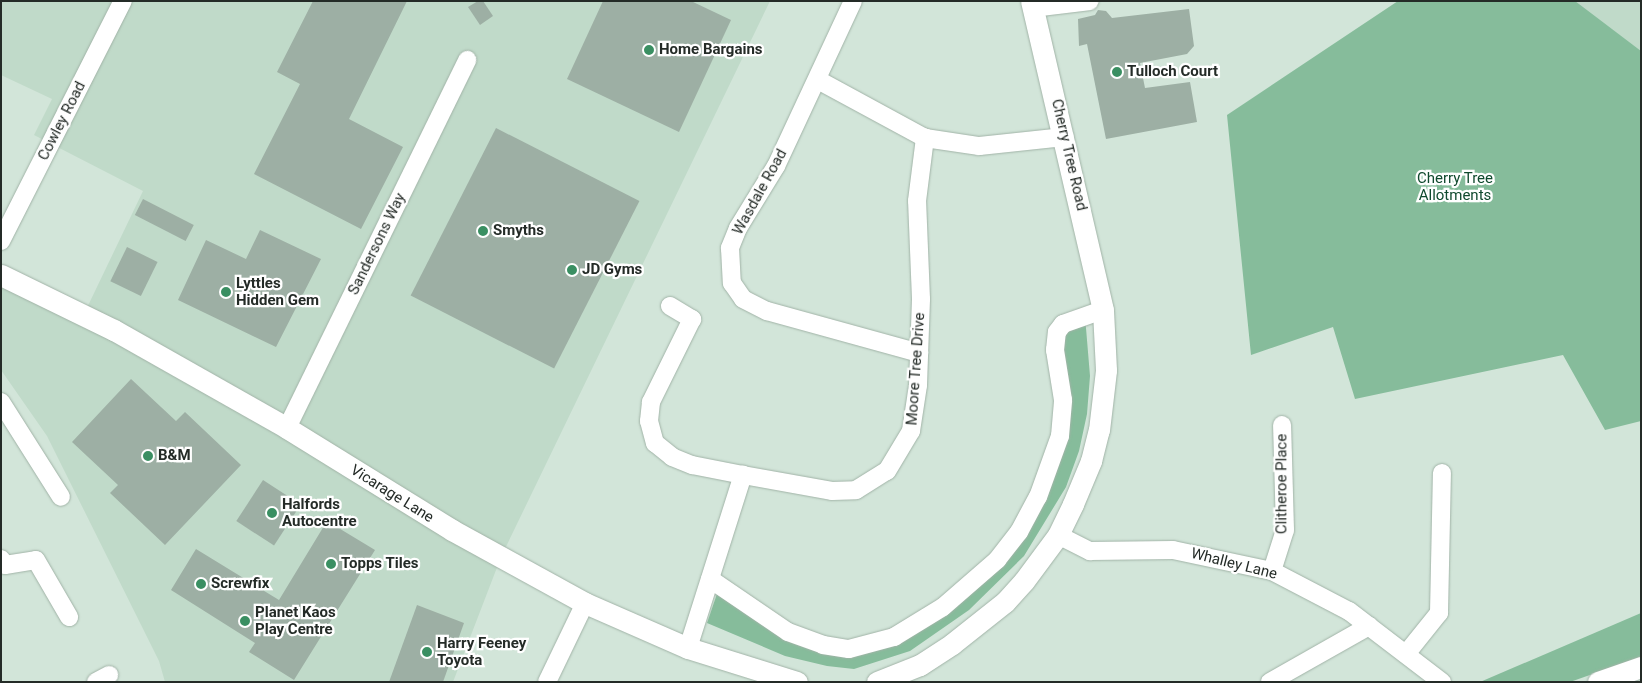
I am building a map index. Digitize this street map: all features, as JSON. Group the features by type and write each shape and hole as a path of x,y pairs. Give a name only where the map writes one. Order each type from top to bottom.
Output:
{"street":[{"name":"Cowley Road","path":"1,241 123,1"},
{"name":"Wasdale Road","path":"853,1 818,80 776,166 738,228 730,248 732,283 743,299 767,311 919,353"},
{"path":"1032,4 1090,1"},
{"name":"Cherry Tree Road","path":"886,680 952,644 1004,602 1024,581 1058,535 1083,485 1099,430 1106,370 1103,310 1065,137 1032,4"},
{"name":"Sandersons Way","path":"287,428 467,60"},
{"path":"818,80 925,138 979,146 1065,137"},
{"name":"Moore Tree Drive","path":"670,306 692,319 651,402 648,421 655,443 672,457 692,465 840,492 856,490 879,478 892,465 911,431 919,353 916,201 925,138"},
{"name":"Vicarage Lane","path":"1,275 114,330 287,428 452,530 585,603 688,648 797,682"},
{"path":"710,579 788,632 823,645 850,649 894,636 943,607 997,560 1019,532 1038,497 1060,436 1063,400 1055,350 1057,332 1063,324 1103,310"},
{"path":"1,402 61,497"},
{"name":"Clitheroe Place","path":"1272,570 1285,530 1282,425"},
{"path":"1406,654 1439,613 1442,473"},
{"path":"688,648 743,475"},
{"name":"Whalley Lane","path":"1058,535 1090,551 1187,551 1272,570 1349,610 1442,682"},
{"path":"3,562 36,560 68,617"},
{"path":"547,682 585,603"},
{"path":"1270,682 1369,626"},
{"path":"1598,682 1641,667"}],"shaded area":[{"path":"1,1 770,1 501,557 453,682 165,682 159,661 47,436 1,370 1,275 84,314 143,191 34,135 52,99 1,75"},
{"path":"1575,1 1641,1 1641,51 1585,10"}],"green space":[{"name":"Cherry Tree Allotments","path":"1398,1 1575,1 1641,51 1641,421 1605,430 1563,355 1355,399 1333,327 1251,355 1227,115"},
{"path":"1085,316 1090,376 1087,414 1079,451 1066,487 1024,556 969,610 910,651 854,669 827,666 785,656 707,623 720,585 805,639 876,644 997,560 1060,436 1055,341"},
{"path":"1641,613 1641,657 1570,682 1480,682"}],"building":[{"path":"313,1 407,1 349,119 403,147 361,229 254,174 300,84 277,72"},
{"path":"478,1 483,1 493,16 480,25 468,7"},
{"name":"Home Bargains","path":"603,1 691,1 731,20 679,132 567,79"},
{"name":"Tulloch Court","path":"1189,9 1194,46 1187,54 1140,63 1145,88 1190,82 1197,122 1106,139 1087,44 1079,46 1078,19 1095,15 1098,10 1106,11 1112,18"},
{"path":"496,128 639,201 554,369 411,296"},
{"path":"143,199 194,225 186,241 135,215"},
{"path":"260,230 321,259 276,347 178,300 206,240 246,259"},
{"path":"127,247 158,262 141,296 110,281"},
{"path":"131,379 176,421 185,412 241,465 165,545 110,493 118,485 72,442"},
{"path":"263,480 301,505 274,546 236,521"},
{"path":"327,521 375,550 294,680 249,652 255,643 171,590 196,549 279,600"},
{"name":"Harry Feeney Toyota","path":"417,605 464,623 443,682 389,682"}],"place":[{"name":"Home Bargains","path":"649,50"},
{"name":"Tulloch Court","path":"1117,72"},
{"name":"Smyths","path":"483,231"},
{"name":"JD Gyms","path":"572,270"},
{"name":"Lyttles Hidden Gem","path":"226,292"},
{"name":"B&M","path":"148,456"},
{"name":"Halfords Autocentre","path":"272,513"},
{"name":"Topps Tiles","path":"331,564"},
{"name":"Screwfix","path":"201,584"},
{"name":"Planet Kaos Play Centre","path":"245,621"},
{"name":"Harry Feeney Toyota","path":"427,652"}]}
